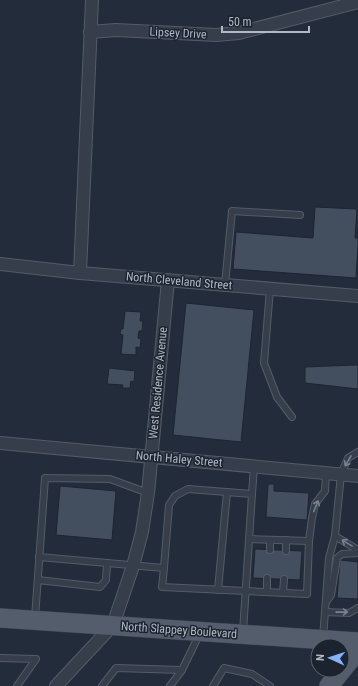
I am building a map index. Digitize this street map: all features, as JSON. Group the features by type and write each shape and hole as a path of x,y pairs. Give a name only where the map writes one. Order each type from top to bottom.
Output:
{"main road":[{"name":"North Slappey Boulevard","path":"0,618 310,639"},
{"path":"329,686 358,650"}],"street":[{"path":"80,273 92,0"},
{"name":"Lipsey Drive","path":"90,32 116,30 216,35 239,33 358,2"},
{"name":"North Cleveland Street","path":"0,264 80,273 358,296"},
{"name":"West Residence Avenue","path":"113,625 133,566 142,532 148,493 168,280"},
{"name":"North Haley Street","path":"0,443 358,476"},
{"path":"56,686 113,625"}],"lane":[{"path":"225,285 232,211 300,215"},
{"path":"270,289 264,362 277,397 292,417"},
{"path":"323,638 329,558 335,536 341,474 348,458 358,452"},
{"path":"243,634 254,466"},
{"path":"252,494 188,489 175,496 169,505 162,587 307,594 309,541 315,504 325,491 326,473"},
{"path":"35,620 45,478 110,479 148,493"},
{"path":"218,590 226,492"},
{"path":"335,536 358,550"},
{"path":"249,539 309,541"},
{"path":"270,540 270,550"},
{"path":"286,540 286,550"},
{"path":"326,602 331,595 337,558 342,554 358,553"},
{"path":"39,557 164,568"},
{"path":"38,580 100,586 106,580 107,564"},
{"path":"267,578 267,592"},
{"path":"284,579 284,593"},
{"path":"326,612 349,613 358,608"},
{"path":"170,686 182,670 200,631"},
{"path":"0,658 36,659 17,686"},
{"path":"102,686 116,668 182,670"},
{"path":"214,686 224,668 252,674 270,686"}],"building":[{"path":"315,207 357,209 355,238 358,238 356,278 233,269 236,232 313,238"},
{"path":"186,303 254,310 241,442 173,435"},
{"path":"125,311 141,312 140,321 143,321 142,331 139,331 138,338 141,339 140,348 136,347 136,355 121,354 123,335 120,334 121,329 123,329"},
{"path":"358,365 358,389 305,383 305,367"},
{"path":"109,368 135,371 134,382 131,381 130,388 122,388 123,385 107,384"},
{"path":"268,484 274,484 274,491 309,493 307,520 266,517"},
{"path":"60,486 116,491 112,540 56,535"},
{"path":"255,549 302,551 300,580 253,578"},
{"path":"340,560 358,562 358,599 337,598"}]}
